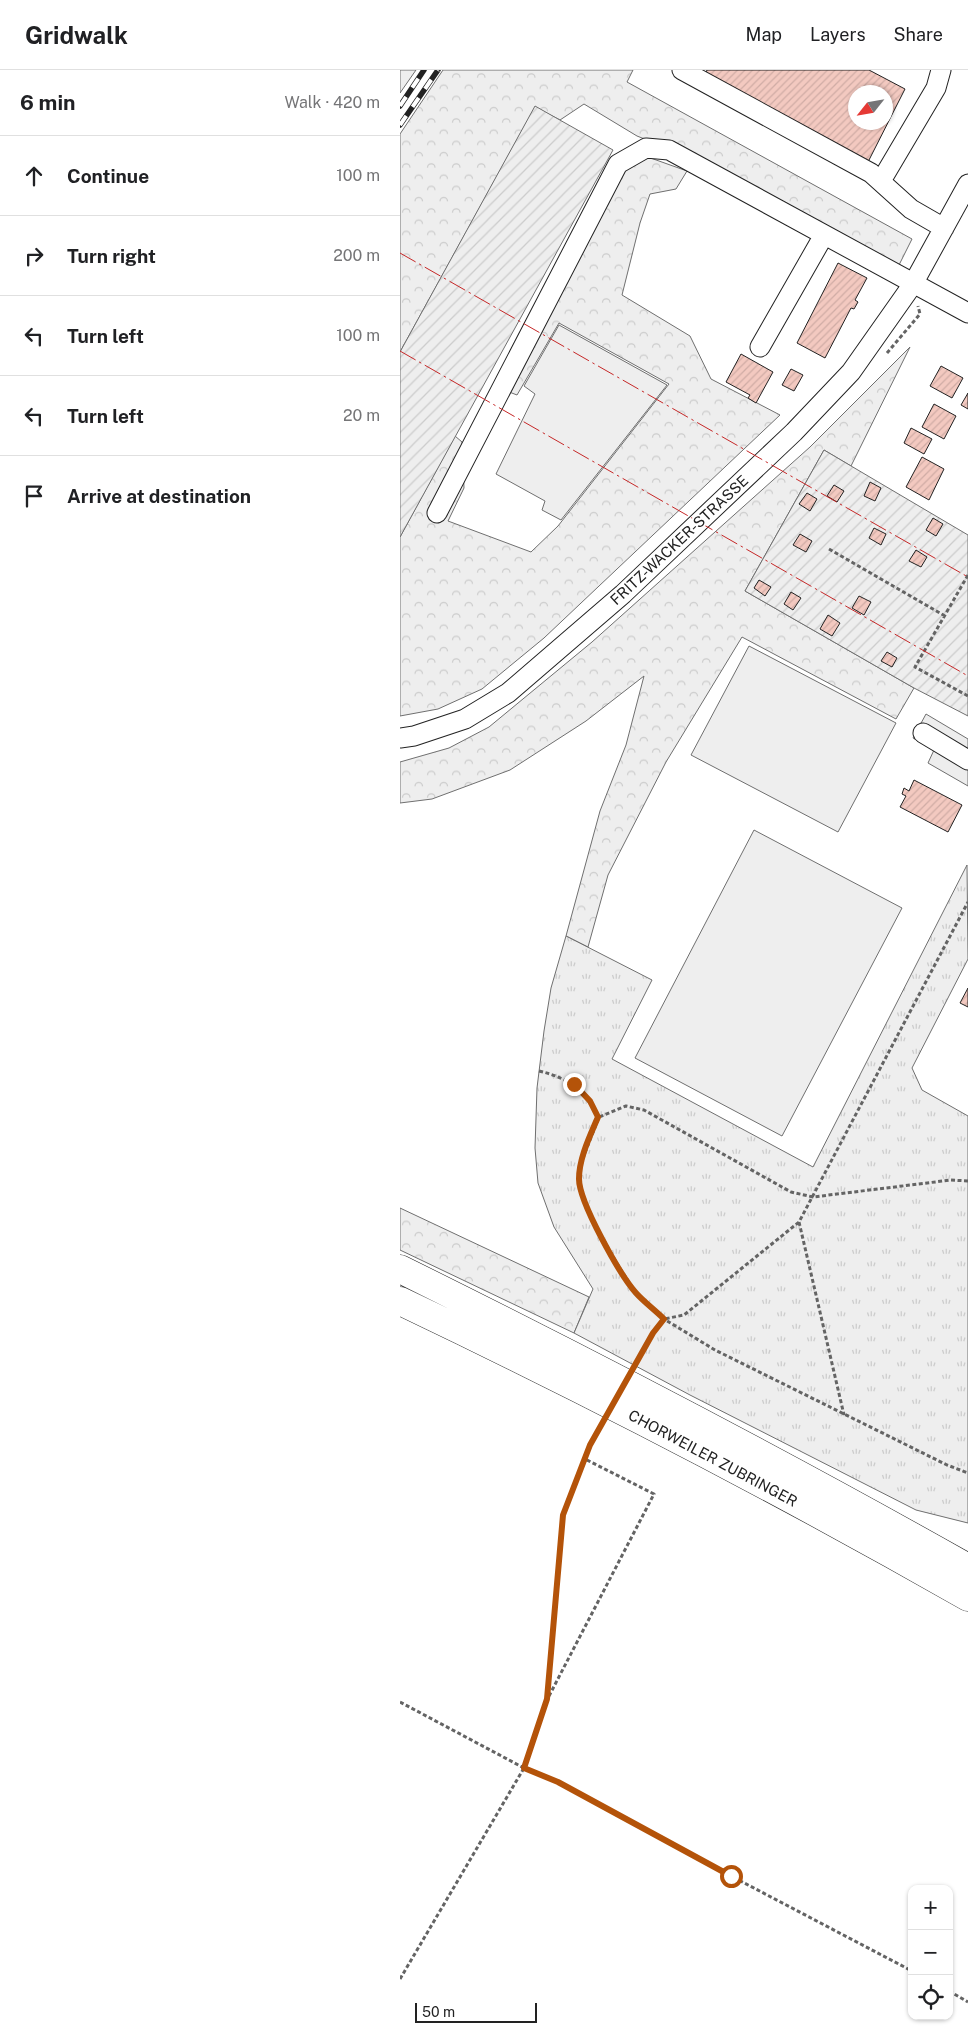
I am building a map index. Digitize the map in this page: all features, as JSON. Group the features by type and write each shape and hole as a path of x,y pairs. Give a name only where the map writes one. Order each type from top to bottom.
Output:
{"highway":[{"name":"CHORWEILER ZUBRINGER","path":"400,1269 556,1346 866,1511 968,1568"},
{"name":"CHORWEILER ZUBRINGER","path":"400,1301 551,1373 853,1532 968,1597"},
{"name":"CHORWEILER ZUBRINGER","path":"866,1511 968,1546"}],"street":[{"path":"682,70 871,173 911,209 944,228"},
{"path":"881,181 936,88 941,70"},
{"path":"437,513 618,164 646,148 669,150 968,313"},
{"name":"FRITZ-WACKER-STRASSE","path":"400,738 414,736 465,719 508,693 623,594 794,432 851,372 913,284 968,184"},
{"path":"760,347 824,235"},
{"path":"923,733 968,760"}],"path":[{"path":"828,549 945,616"},
{"path":"968,575 915,667 968,696"},
{"path":"547,1699 563,1515 590,1445 653,1333 664,1319 684,1314 800,1222 968,902"},
{"path":"539,1071 556,1075 574,1084 590,1101 598,1117 581,1163 579,1181 588,1210 616,1262 635,1292 664,1319 714,1350 844,1415 968,1473"},
{"path":"598,1117 626,1106 644,1110 791,1192 813,1197 941,1181 968,1181"},
{"path":"800,1222 844,1415"},
{"path":"400,1979 524,1768 547,1699 654,1494 585,1459"},
{"path":"400,1702 524,1768 558,1782 908,1969"},
{"path":"953,1994 968,2002"}],"green space":[{"path":"400,70 416,70 400,93"},
{"path":"443,70 633,70 627,82 912,239 898,267 685,155 637,136 584,104 560,120 535,107 400,352 400,134"},
{"path":"535,106 613,150 400,537 400,352"},
{"path":"645,156 687,171 676,189 650,194 640,223 622,295 690,336 711,379 780,415 544,638 482,689 438,709 400,716 400,537 455,436 462,442 464,488 448,521 531,552 558,526 669,384 559,323 517,395 504,390 622,168"},
{"path":"559,325 667,385 561,520 542,510 545,501 496,474 535,394 524,386"},
{"path":"910,347 851,466 824,450 745,591 914,688 896,719 742,637 666,762 608,875 588,947 566,936 600,811 626,745 644,676 586,721 510,770 432,799 400,803 400,762 449,748 489,727 592,642 810,447"},
{"path":"824,450 968,535 968,716 914,688 745,591"},
{"path":"749,646 896,723 838,832 691,755"},
{"path":"754,830 902,908 782,1136 635,1058"},
{"path":"967,865 968,959 912,1068 922,1090 968,1116 968,1523 916,1510 690,1395 574,1333 593,1289 554,1227 538,1183 535,1148 537,1088 544,1031 551,988 566,936 652,980 612,1059 813,1167"},
{"path":"400,1208 589,1297 574,1333 400,1250"}],"shaded area":[{"path":"926,714 968,739 968,786 928,763 934,750 913,738"}],"building":[{"path":"707,70 869,70 905,89 893,113 893,85 848,85 848,130 884,130 868,162 703,78"},
{"path":"838,263 867,278 855,300 858,302 854,309 851,308 825,358 797,343"},
{"path":"741,354 773,372 756,403 748,398 750,395 726,382"},
{"path":"941,366 963,378 952,398 930,386"},
{"path":"791,369 803,375 794,391 782,385"},
{"path":"968,393 968,409 961,405"},
{"path":"934,404 956,416 944,439 922,427"},
{"path":"911,428 932,439 924,454 904,443"},
{"path":"922,457 944,469 929,500 906,487"},
{"path":"870,482 881,488 875,501 864,496"},
{"path":"834,485 844,491 837,502 827,496"},
{"path":"807,493 817,499 810,511 799,504"},
{"path":"933,518 943,524 936,536 926,530"},
{"path":"874,528 886,534 881,545 869,538"},
{"path":"800,534 812,541 806,552 793,545"},
{"path":"916,550 927,557 921,567 909,561"},
{"path":"759,580 771,587 765,596 754,588"},
{"path":"791,592 801,598 793,610 784,604"},
{"path":"859,596 871,602 864,615 852,608"},
{"path":"828,615 840,623 832,636 820,629"},
{"path":"887,652 897,658 892,667 881,661"},
{"path":"914,780 962,805 948,832 900,807 906,796 902,794 904,788 909,791"},
{"path":"968,988 968,1007 960,1003"}],"railway":[{"path":"400,106 424,70"},
{"path":"400,125 438,70"}],"power":[{"path":"400,253 968,577"},
{"path":"400,351 968,676"}],"route":[{"path":"574,1084 590,1101 598,1117 581,1163 579,1181 588,1210 616,1262 635,1292 664,1319 653,1333 590,1445 563,1515 547,1699 524,1768 558,1782 731,1876"}]}
